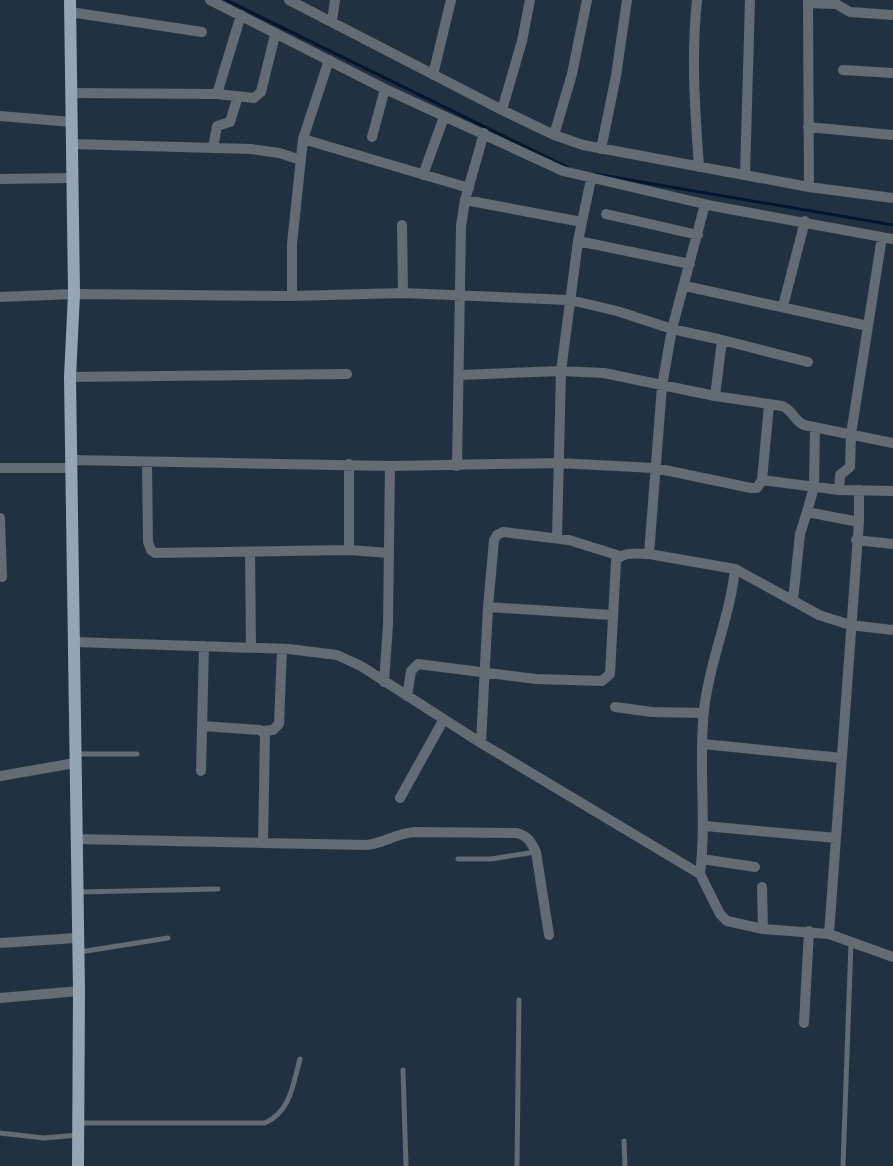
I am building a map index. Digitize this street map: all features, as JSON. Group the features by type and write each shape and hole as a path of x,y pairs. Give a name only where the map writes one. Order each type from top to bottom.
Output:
{"main road":[{"path":"70,6 70,122 74,294 70,377 76,938 79,991 78,1166"}],"street":[{"path":"210,0 275,35 385,89 563,171 705,204 805,221 893,239"},
{"path":"289,0 554,135 601,150 745,174 809,187 893,198"},
{"path":"332,21 335,0"},
{"path":"433,75 451,0"},
{"path":"502,110 522,41 530,0"},
{"path":"554,135 572,74 587,0"},
{"path":"601,150 617,67 627,0"},
{"path":"697,0 694,27 694,69 699,167"},
{"path":"745,174 750,0"},
{"path":"809,187 808,2 836,4 850,12 893,15"},
{"path":"70,6 202,32"},
{"path":"217,94 241,15"},
{"path":"71,93 217,94 254,98 261,92 275,35"},
{"path":"292,296 292,244 303,139 329,60"},
{"path":"843,70 893,73"},
{"path":"372,137 385,89"},
{"path":"214,148 215,129 219,125 230,122 238,96"},
{"path":"0,116 70,122"},
{"path":"423,175 444,117"},
{"path":"808,127 893,135"},
{"path":"457,466 461,375 459,252 465,200 484,133"},
{"path":"303,139 469,188"},
{"path":"72,144 214,148 279,153 301,160"},
{"path":"0,179 71,178"},
{"path":"557,538 561,371 578,240 591,179"},
{"path":"465,200 582,222"},
{"path":"649,554 662,386 672,329 685,286 705,204"},
{"path":"606,214 698,235"},
{"path":"783,306 805,221"},
{"path":"402,225 403,293"},
{"path":"840,490 840,475 850,468 851,434 882,237"},
{"path":"578,240 690,264"},
{"path":"685,286 868,326"},
{"path":"0,297 74,294 292,296 403,293 570,300 617,311 672,329 808,362"},
{"path":"715,396 722,340"},
{"path":"461,375 561,371 604,373 662,386 787,408 799,423 893,443"},
{"path":"70,377 347,374"},
{"path":"0,468 147,462 390,466 558,463 655,468 757,488 762,480 769,405"},
{"path":"793,600 800,534 814,487 814,427"},
{"path":"147,462 148,542 151,550 155,553 349,550 389,553"},
{"path":"349,464 349,550"},
{"path":"384,682 390,466"},
{"path":"762,480 840,490 893,491"},
{"path":"829,934 856,540 859,522 859,490"},
{"path":"807,512 859,522"},
{"path":"0,518 2,577"},
{"path":"481,743 488,608 494,540 497,535 503,532 557,538 620,556 649,554 735,569 819,615 850,625 893,630"},
{"path":"856,540 893,544"},
{"path":"250,552 251,648"},
{"path":"406,696 412,668 418,664 536,679 602,681 610,674 616,561 620,556"},
{"path":"700,874 705,826 704,713 710,672 728,616 735,569"},
{"path":"488,608 612,615"},
{"path":"74,642 282,649 337,655 361,666 481,743 700,874 724,918 763,929 829,934 893,957"},
{"path":"202,771 204,646"},
{"path":"202,726 263,731 277,728 280,719 282,649"},
{"path":"615,707 652,712 704,713"},
{"path":"400,798 444,719"},
{"path":"263,731 266,738 263,843"},
{"path":"703,744 842,758"},
{"path":"0,776 75,758"},
{"path":"705,826 836,838"},
{"path":"76,839 367,845 379,844 403,833 517,833 524,835 536,852 549,935"},
{"path":"702,860 755,867"},
{"path":"762,887 763,929"},
{"path":"804,1023 809,931"},
{"path":"0,943 76,938"},
{"path":"0,998 79,991"}],"lane":[{"path":"75,758 138,754"},
{"path":"458,859 506,858 536,852"},
{"path":"76,892 218,889"},
{"path":"77,952 168,938"},
{"path":"843,1166 851,941"},
{"path":"517,1166 519,1000"},
{"path":"0,1133 44,1138 78,1129 265,1123 275,1118 289,1100 300,1059"},
{"path":"403,1070 406,1166"},
{"path":"624,1141 625,1166"}],"waterway":[{"path":"226,0 569,168"},
{"path":"595,174 893,225"}]}
